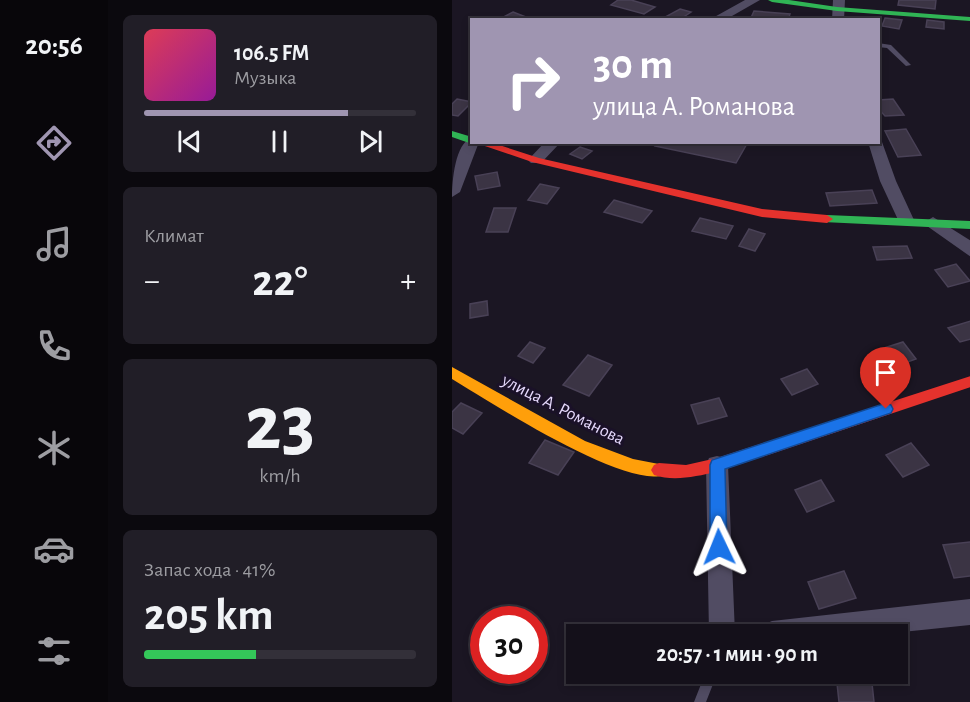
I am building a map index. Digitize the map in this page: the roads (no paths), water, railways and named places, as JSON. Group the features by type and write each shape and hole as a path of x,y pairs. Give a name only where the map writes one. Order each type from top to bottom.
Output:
{"street":[{"path":"719,18 754,0"},
{"path":"772,0 838,9 971,19"},
{"path":"452,134 470,141"},
{"path":"452,192 471,144"},
{"path":"484,144 536,160 762,213 800,218 906,220 971,225"},
{"path":"536,160 552,144"},
{"path":"876,144 888,181 906,220"},
{"path":"933,222 960,240 971,251"},
{"name":"улица А. Романова","path":"452,372 609,457 643,467 682,472 718,465 971,381"},
{"path":"718,465 722,624"},
{"path":"862,624 971,612"}],"lane":[{"path":"880,45 889,46 908,65"},
{"path":"700,702 708,684"}]}
